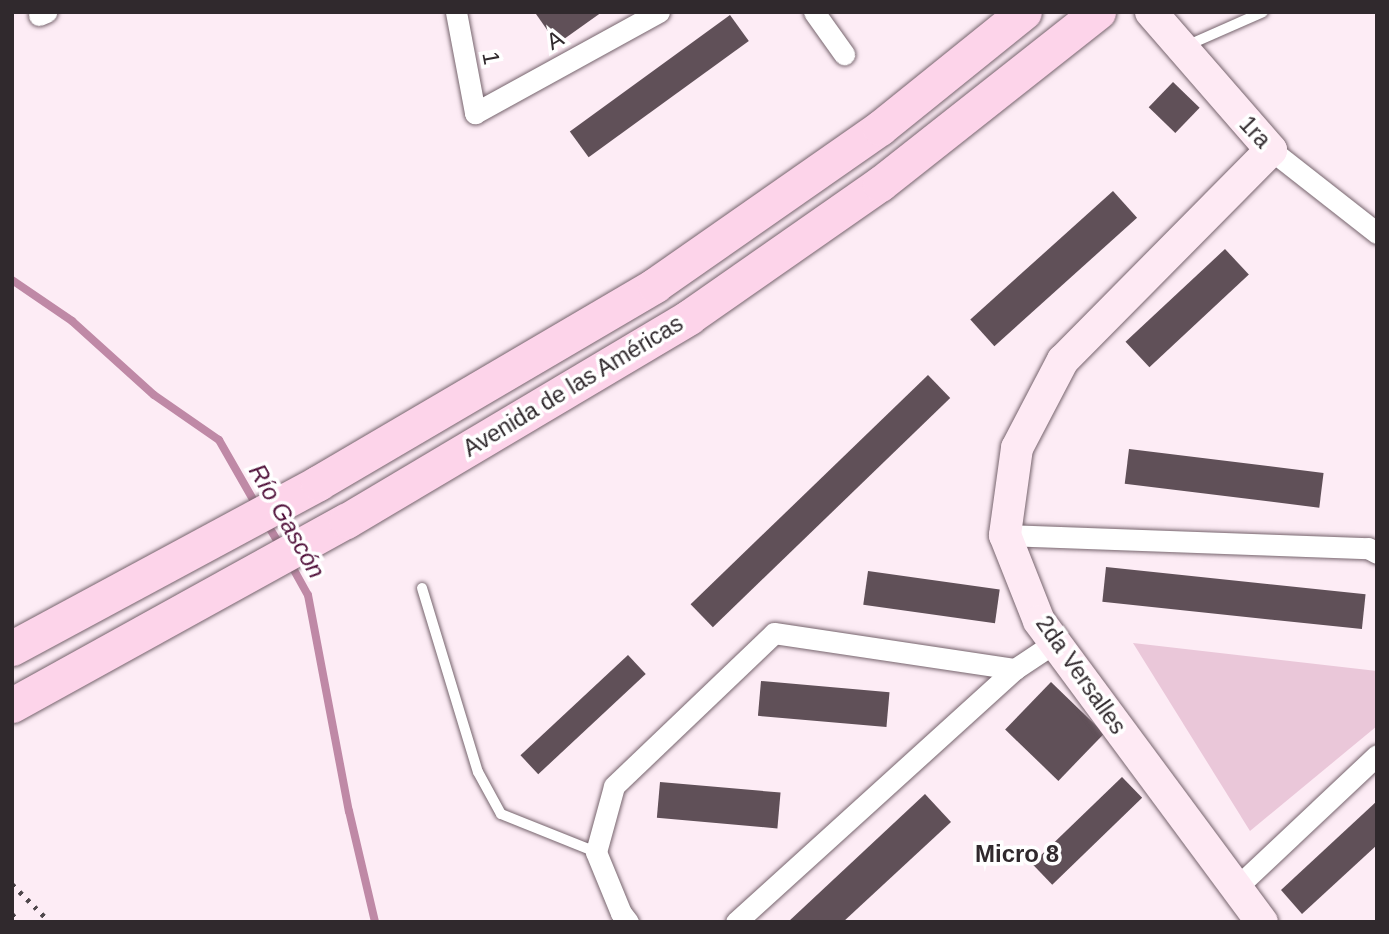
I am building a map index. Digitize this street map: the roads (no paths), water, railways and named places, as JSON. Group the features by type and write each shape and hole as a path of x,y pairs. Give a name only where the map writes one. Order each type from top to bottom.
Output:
{"main road":[{"name":"Avenida de las Américas","path":"12,648 318,483 655,285 880,128 1024,12"},
{"name":"Avenida de las Américas","path":"12,705 346,520 689,317 880,184 1098,12"},
{"path":"79,612 99,656"}],"street":[{"name":"1","path":"456,12 475,113"},
{"name":"A","path":"475,113 659,12"},
{"path":"814,12 844,54"},
{"name":"1ra","path":"1151,12 1271,150 1377,233"},
{"name":"2da Versalles","path":"1262,922 1039,621 1005,535 1017,448 1063,360 1271,150"},
{"path":"1005,535 1368,548 1377,553"},
{"path":"628,922 621,913 596,852 614,786 774,633 1016,668"},
{"path":"736,922 1016,668 1054,643"},
{"path":"1237,887 1377,755"}],"lane":[{"path":"1180,48 1263,12"},
{"path":"422,588 478,772 501,814 596,852"}],"waterway":[{"name":"Río Gascón","path":"12,280 72,321 154,395 219,440 258,508"},
{"name":"Río Gascón","path":"266,522 281,547"},
{"name":"Río Gascón","path":"289,561 308,595 349,811 375,922"}],"railway":[{"path":"12,884 50,922"},
{"path":"12,914 19,922"}],"district":[{"name":"Micro 8","path":"1017,854"}]}
